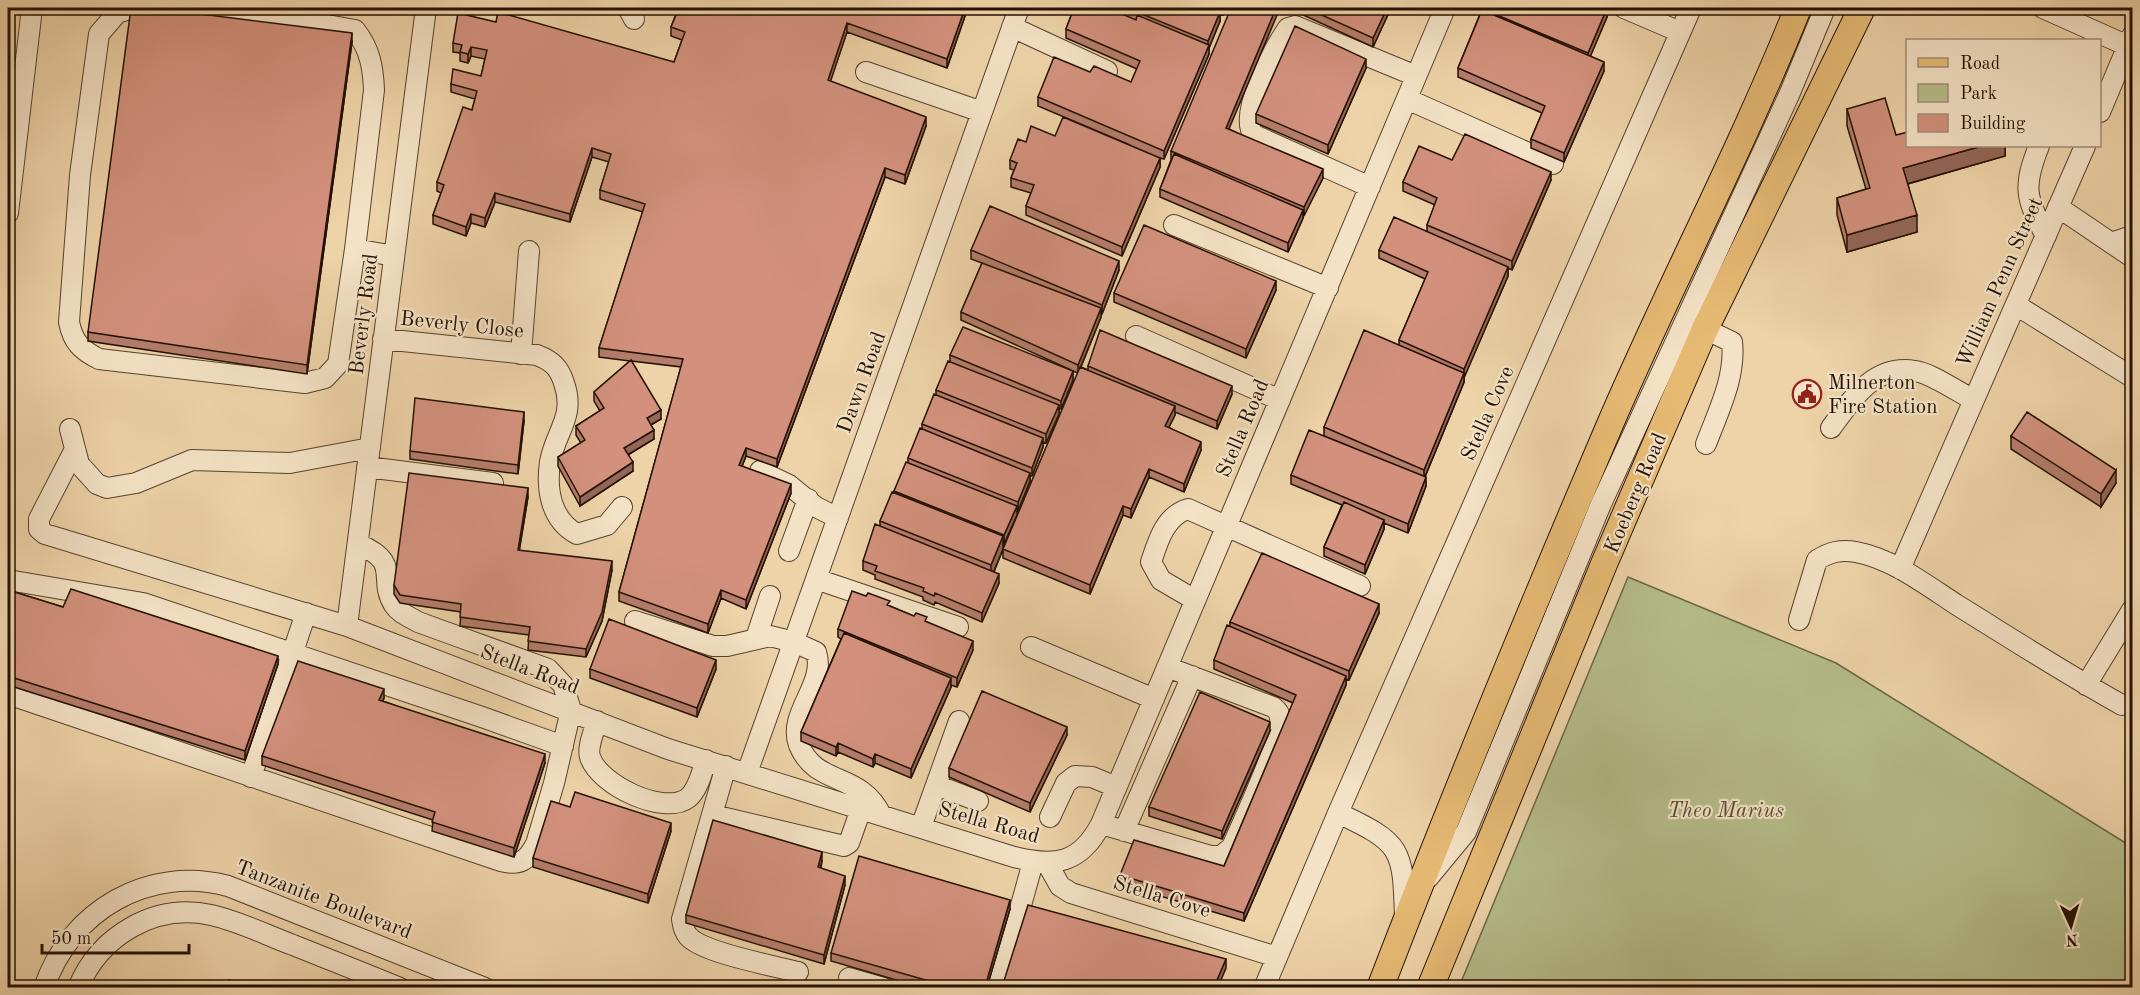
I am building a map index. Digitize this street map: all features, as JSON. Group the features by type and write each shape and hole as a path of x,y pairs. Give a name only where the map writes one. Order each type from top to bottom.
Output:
{"main road":[{"path":"1380,987 1612,421 1740,144 1798,8"},
{"name":"Koeberg Road","path":"1430,987 1604,564 1705,329 1862,8"}],"street":[{"path":"8,213 32,8"},
{"path":"133,8 117,13 99,34 80,176 69,322 73,340 84,351 99,359 305,383 325,378 338,364 355,249 374,90 373,67 365,44 355,30 260,10 177,8"},
{"name":"Beverly Road","path":"347,626 426,8"},
{"name":"Dawn Road","path":"747,773 1020,8"},
{"name":"Stella Road","path":"74,451 39,519 39,529 45,534 347,626 706,760 861,809 1040,862 1072,858 1087,846 1101,824 1445,8"},
{"path":"1624,8 1680,32"},
{"name":"Stella Cove","path":"1264,987 1691,8"},
{"path":"1417,892 1466,832 1601,504 1789,95 1825,8"},
{"path":"1823,84 1848,8"},
{"path":"2043,8 2130,41 2108,74 2101,107"},
{"path":"1370,188 1254,135 1250,130 1248,119 1263,74 1282,37 1288,28 1295,26 1416,76"},
{"path":"1012,27 1107,70"},
{"path":"866,72 982,112"},
{"path":"1407,99 1553,164"},
{"path":"2039,147 2030,170 2027,187 2031,207 2046,236"},
{"name":"William Penn Street","path":"1900,569 2085,147"},
{"path":"2058,207 2133,257"},
{"path":"1174,225 1328,288"},
{"path":"2112,243 2133,236"},
{"path":"355,249 394,256"},
{"path":"529,250 529,355 555,365 561,373 570,401 563,430 550,461 550,491 554,513 563,527 577,534 607,525 622,507"},
{"path":"2016,305 2133,377"},
{"path":"1705,329 1732,342 1734,356 1726,390 1706,444"},
{"path":"1136,336 1280,400"},
{"name":"Beverly Close","path":"383,339 529,355"},
{"path":"1831,428 1853,398 1872,380 1891,371 1916,370 1974,400"},
{"path":"70,429 74,451 89,478 106,488 136,483 192,460 290,463 368,458 493,483"},
{"path":"760,471 808,499 816,507 838,518"},
{"path":"789,551 808,499"},
{"path":"1196,600 1161,580 1155,574 1151,562 1159,538 1173,516 1188,509 1360,586"},
{"path":"8,694 515,865 530,856 536,843 562,746 571,710 563,685 548,669 427,625 401,612 392,600 387,568 374,551 358,544"},
{"path":"1799,620 1817,560 1842,550 1858,552 1900,569 2086,686 2122,705"},
{"path":"816,579 958,627"},
{"path":"8,580 143,603 562,746"},
{"path":"756,638 770,596"},
{"path":"2086,686 2133,610"},
{"path":"251,777 306,613"},
{"path":"635,621 712,646 771,636 794,642 816,652 819,668 797,726 800,747 819,770 831,778 859,787 869,795 881,815"},
{"path":"1031,647 1154,699"},
{"path":"1101,824 1211,856 1221,856 1232,847 1276,739 1280,718 1273,706 1167,667"},
{"path":"1125,831 1192,676"},
{"path":"597,721 588,754 594,768 616,787 638,798 674,803 684,800 693,792 706,760"},
{"path":"921,827 959,721"},
{"path":"726,766 682,919 683,928 696,943 714,950 798,972"},
{"path":"1050,817 1066,783 1075,776 1092,777 1116,787"},
{"path":"936,785 978,801"},
{"path":"713,815 844,846 849,843 861,809"},
{"path":"1338,813 1378,832 1395,848 1402,867 1405,924"},
{"path":"998,987 1040,862"},
{"name":"Stella Cove","path":"1040,862 1060,886 1071,893 1277,957"},
{"name":"Tanzanite Boulevard","path":"44,987 59,954 81,925 98,910 116,898 141,888 194,880 228,886 484,987"},
{"path":"78,987 93,961 115,936 150,918 194,912 229,920 400,987"},
{"path":"849,978 884,987"}],"green space":[{"name":"Theo Marius","path":"1628,577 1836,663 2132,847 2132,987 1459,987"}],"building":[{"path":"131,8 153,8 352,33 307,365 88,332"},
{"path":"679,8 965,8 947,59 847,23 828,80 926,117 905,175 885,168 777,459 746,448 739,465 791,484 746,600 721,590 708,624 619,592 683,359 599,348 645,204 600,190 611,154 592,148 570,214 495,193 485,218 471,214 466,227 433,215 444,185 437,182 463,107 472,110 477,91 451,84 453,69 481,76 487,50 471,47 468,54 460,52 462,45 453,43 458,13 496,22 498,12 674,62 685,32 671,27"},
{"path":"1074,8 1108,8 1136,20 1137,15 1209,45 1164,151 1038,97 1054,57 1090,72 1094,66 1131,82 1140,61 1066,29"},
{"path":"1127,8 1210,8 1220,12 1208,41"},
{"path":"1231,8 1276,8 1226,128 1323,169 1304,207 1171,151"},
{"path":"1306,8 1387,8 1373,38"},
{"path":"1480,8 1607,8 1588,53"},
{"path":"1482,10 1604,62 1564,153 1531,139 1545,106 1458,68"},
{"path":"1295,26 1366,59 1328,145 1256,114"},
{"path":"1885,98 1896,135 1906,132 1906,147 1978,147 1903,168 1917,215 1847,235 1837,198 1870,188 1847,109"},
{"path":"1063,117 1160,158 1122,247 1026,206 1034,185 1011,178 1017,163 1010,160 1018,139 1026,142 1031,126 1055,136"},
{"path":"1465,134 1551,172 1512,261 1427,225 1437,198 1403,182 1419,146 1452,160"},
{"path":"1174,154 1303,210 1288,243 1160,189"},
{"path":"990,206 1119,261 1102,305 971,250"},
{"path":"1394,217 1508,267 1464,369 1399,340 1428,272 1379,250"},
{"path":"1144,225 1276,281 1246,349 1114,293"},
{"path":"982,263 1101,308 1078,365 961,312"},
{"path":"963,327 1073,371 1061,401 950,355"},
{"path":"1100,330 1232,386 1217,421 1088,366"},
{"path":"1364,330 1464,373 1424,470 1324,427"},
{"path":"631,360 661,410 647,418 654,430 624,448 633,462 580,497 558,457 585,440 576,426 604,408 594,392"},
{"path":"948,361 1059,405 1046,434 936,390"},
{"path":"1080,367 1175,406 1165,426 1201,442 1184,484 1149,469 1131,509 1123,506 1090,585 1003,549"},
{"path":"934,394 1043,438 1032,468 922,424"},
{"path":"415,398 524,412 518,465 410,451"},
{"path":"2027,412 2116,470 2101,494 2011,436"},
{"path":"920,428 1030,473 1018,502 908,458"},
{"path":"1309,430 1426,477 1408,524 1291,475"},
{"path":"906,462 1017,506 1004,535 894,491"},
{"path":"409,473 528,488 518,550 612,561 602,612 586,649 528,641 530,627 460,617 461,604 400,595 394,585"},
{"path":"892,492 1003,536 991,565 880,521"},
{"path":"1344,502 1384,520 1365,565 1324,547"},
{"path":"875,524 999,574 982,613 935,593 934,596 923,591 924,588 875,571 877,566 863,561"},
{"path":"1262,553 1379,604 1349,671 1230,622"},
{"path":"71,589 278,656 245,751 11,677 8,674 8,590 63,607"},
{"path":"852,591 866,596 868,593 890,601 887,605 914,616 916,613 927,617 925,621 973,641 957,678 838,629"},
{"path":"609,619 716,660 697,708 590,669"},
{"path":"1227,625 1346,676 1244,913 1120,875 1134,840 1224,866 1296,695 1214,660"},
{"path":"844,633 951,678 911,769 875,754 873,759 838,743 836,747 801,732"},
{"path":"298,661 384,689 379,700 545,754 514,848 432,822 435,812 262,756"},
{"path":"982,691 1067,727 1030,803 949,768"},
{"path":"1200,692 1270,722 1222,831 1149,807"},
{"path":"575,792 671,823 648,894 533,858 551,801 570,807"},
{"path":"713,820 822,852 818,867 845,876 824,955 686,915"},
{"path":"859,856 1010,900 985,987 950,987 831,953"},
{"path":"1028,905 1226,959 1214,987 1002,987"},
{"path":"229,980 255,987 226,987"}],"place":[{"name":"Milnerton Fire Station","path":"1807,394"}]}
